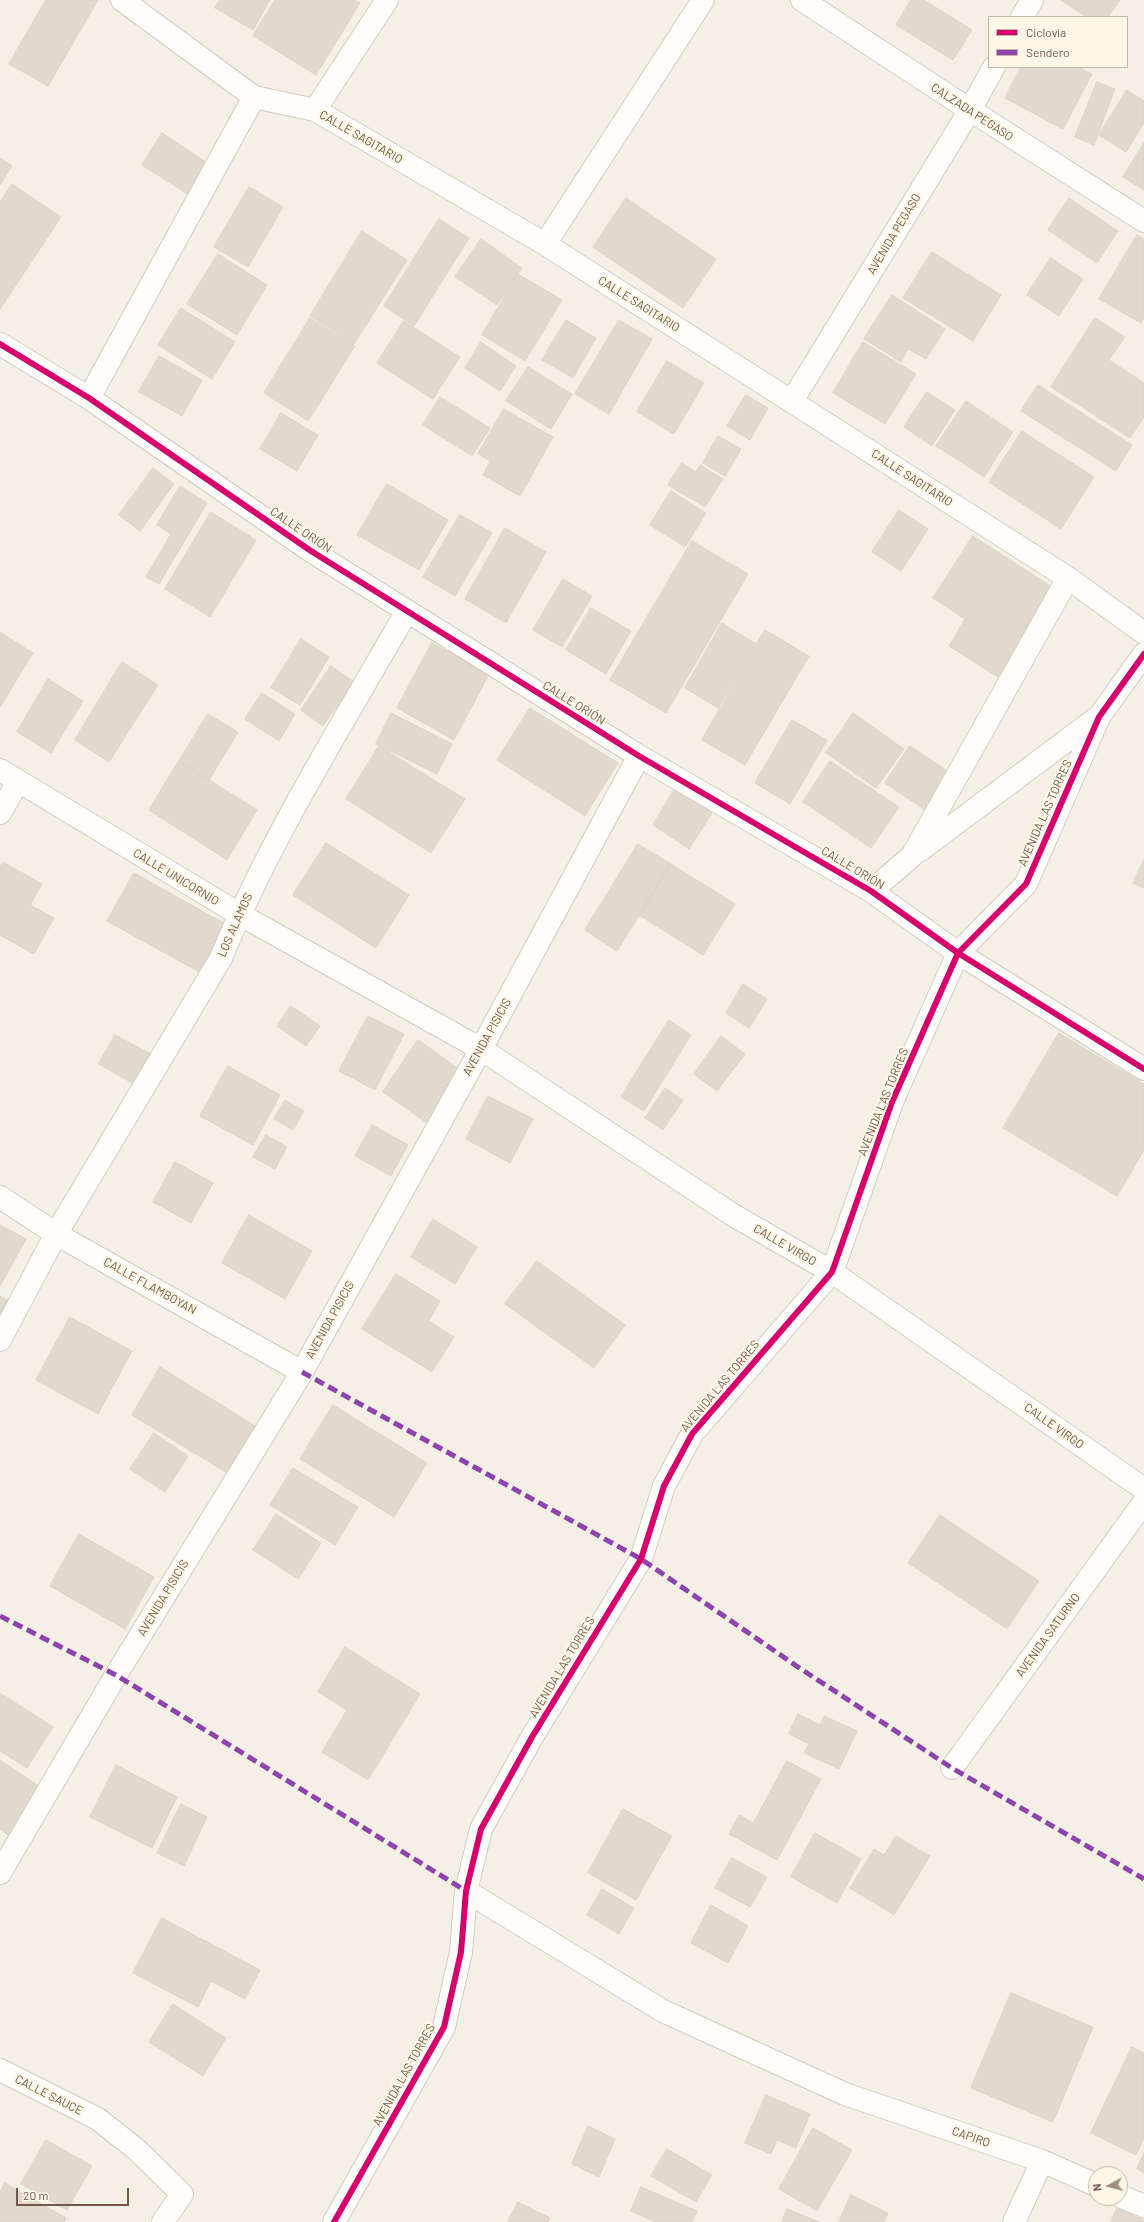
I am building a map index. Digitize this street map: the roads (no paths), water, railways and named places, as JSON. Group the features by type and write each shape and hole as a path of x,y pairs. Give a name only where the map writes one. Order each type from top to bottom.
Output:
{"street":[{"name":"CALLE SAGITARIO","path":"122,0 254,97 315,110 545,244 1068,578 1144,633"},
{"path":"315,110 387,0"},
{"path":"545,244 703,0"},
{"name":"CALZADA PEGASO","path":"802,0 970,110 1144,221"},
{"path":"1023,16 1032,0"},
{"name":"AVENIDA PEGASO","path":"792,401 970,110 993,68"},
{"path":"89,398 254,97"},
{"name":"CALLE ORIÓN","path":"0,344 89,398 311,551 639,756 872,891 958,953 1144,1069"},
{"path":"912,856 1068,578"},
{"name":"LOS ALAMOS","path":"0,1340 56,1234 221,958 239,914 269,852 407,611"},
{"name":"AVENIDA LAS TORRES","path":"334,2222 444,2027 461,1952 466,1891 481,1829 532,1737 641,1558 664,1486 692,1434 832,1272 892,1102 958,953 1026,884 1099,717 1144,654"},
{"path":"872,891 912,856 1099,717"},
{"name":"AVENIDA PISICIS","path":"0,1873 116,1675 302,1372 481,1049 639,756"},
{"path":"0,813 9,776"},
{"name":"CALLE UNICORNIO","path":"9,776 239,914 481,1049"},
{"name":"CALLE VIRGO","path":"481,1049 733,1215 832,1272 1144,1489"},
{"name":"CALLE FLAMBOYAN","path":"0,1198 56,1234 302,1372"},
{"name":"AVENIDA SATURNO","path":"952,1768 1144,1502"},
{"name":"CAPIRO","path":"466,1891 663,2011 845,2094 1042,2161 1088,2181"},
{"name":"CALLE SAUCE","path":"0,2070 98,2119 137,2150 182,2194 163,2222"},
{"path":"1014,2222 1042,2161"},
{"path":"1128,2199 1144,2206"}]}
